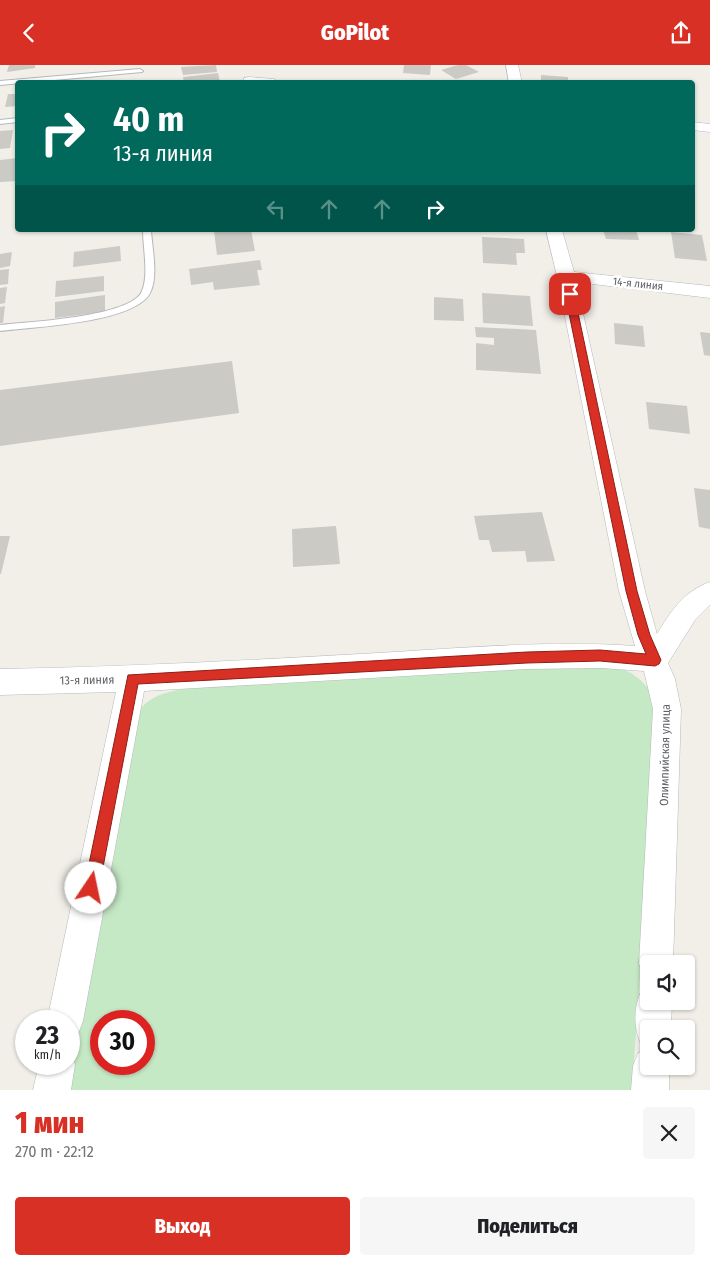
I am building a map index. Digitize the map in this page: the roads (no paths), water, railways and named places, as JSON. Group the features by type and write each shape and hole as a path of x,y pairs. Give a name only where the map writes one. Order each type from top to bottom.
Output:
{"street":[{"path":"512,65 515,80"},
{"path":"695,127 710,128"},
{"name":"Олимпийская улица","path":"555,232 566,276 632,591 644,635 655,660 665,692 667,739 656,955"},
{"name":"14-я линия","path":"566,276 710,292"},
{"path":"655,660 691,605 704,595 710,593"},
{"name":"13-я линия","path":"0,682 132,679 527,657 600,655 655,660"},
{"path":"67,1010 132,679"},
{"path":"52,1090 55,1075"},
{"path":"650,1090 651,1075"}],"lane":[{"path":"35,80 140,71"},
{"path":"0,83 15,82"},
{"path":"0,122 15,120"},
{"path":"0,328 105,315 120,311 137,303 146,293 148,284 146,232"}]}
